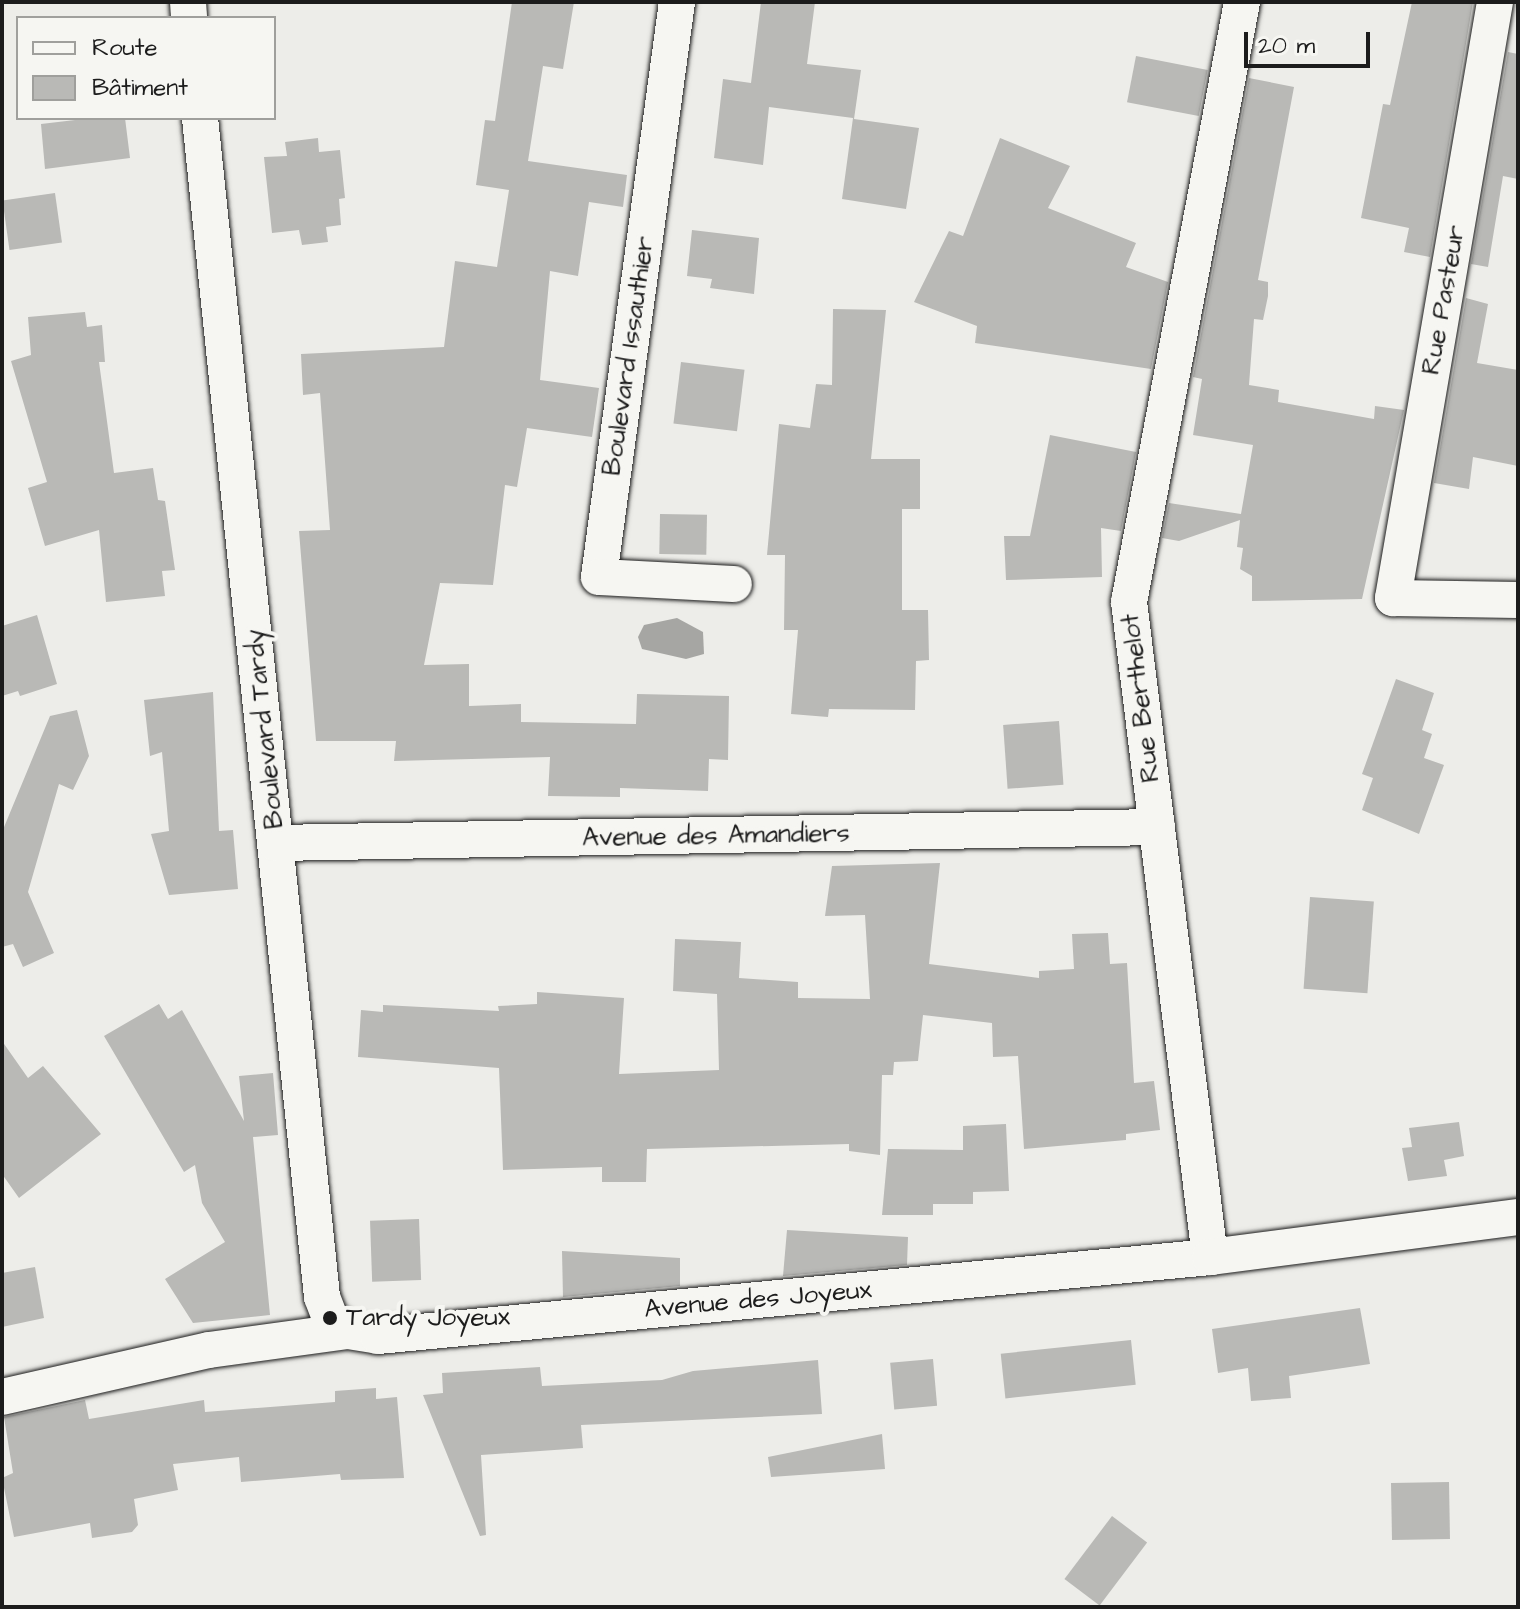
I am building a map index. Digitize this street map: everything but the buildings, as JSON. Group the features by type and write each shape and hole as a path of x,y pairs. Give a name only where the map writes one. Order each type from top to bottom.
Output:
{"street":[{"name":"Boulevard Issauthier","path":"677,2 599,577 734,584"},
{"name":"Rue Berthelot","path":"1210,1257 1129,602 1242,2"},
{"name":"Rue Pasteur","path":"1495,2 1393,598 1518,600"},
{"name":"Boulevard Tardy","path":"200,120 322,1297 330,1318 348,1331"},
{"name":"Avenue des Amandiers","path":"276,843 1157,827"},
{"name":"Avenue des Joyeux","path":"2,1397 209,1350 348,1331 378,1336 1210,1257 1518,1217"}],"shaded area":[{"path":"677,618 703,632 704,654 686,659 642,649 638,637 644,625"}],"place":[{"name":"Tardy Joyeux","path":"330,1318"}]}
